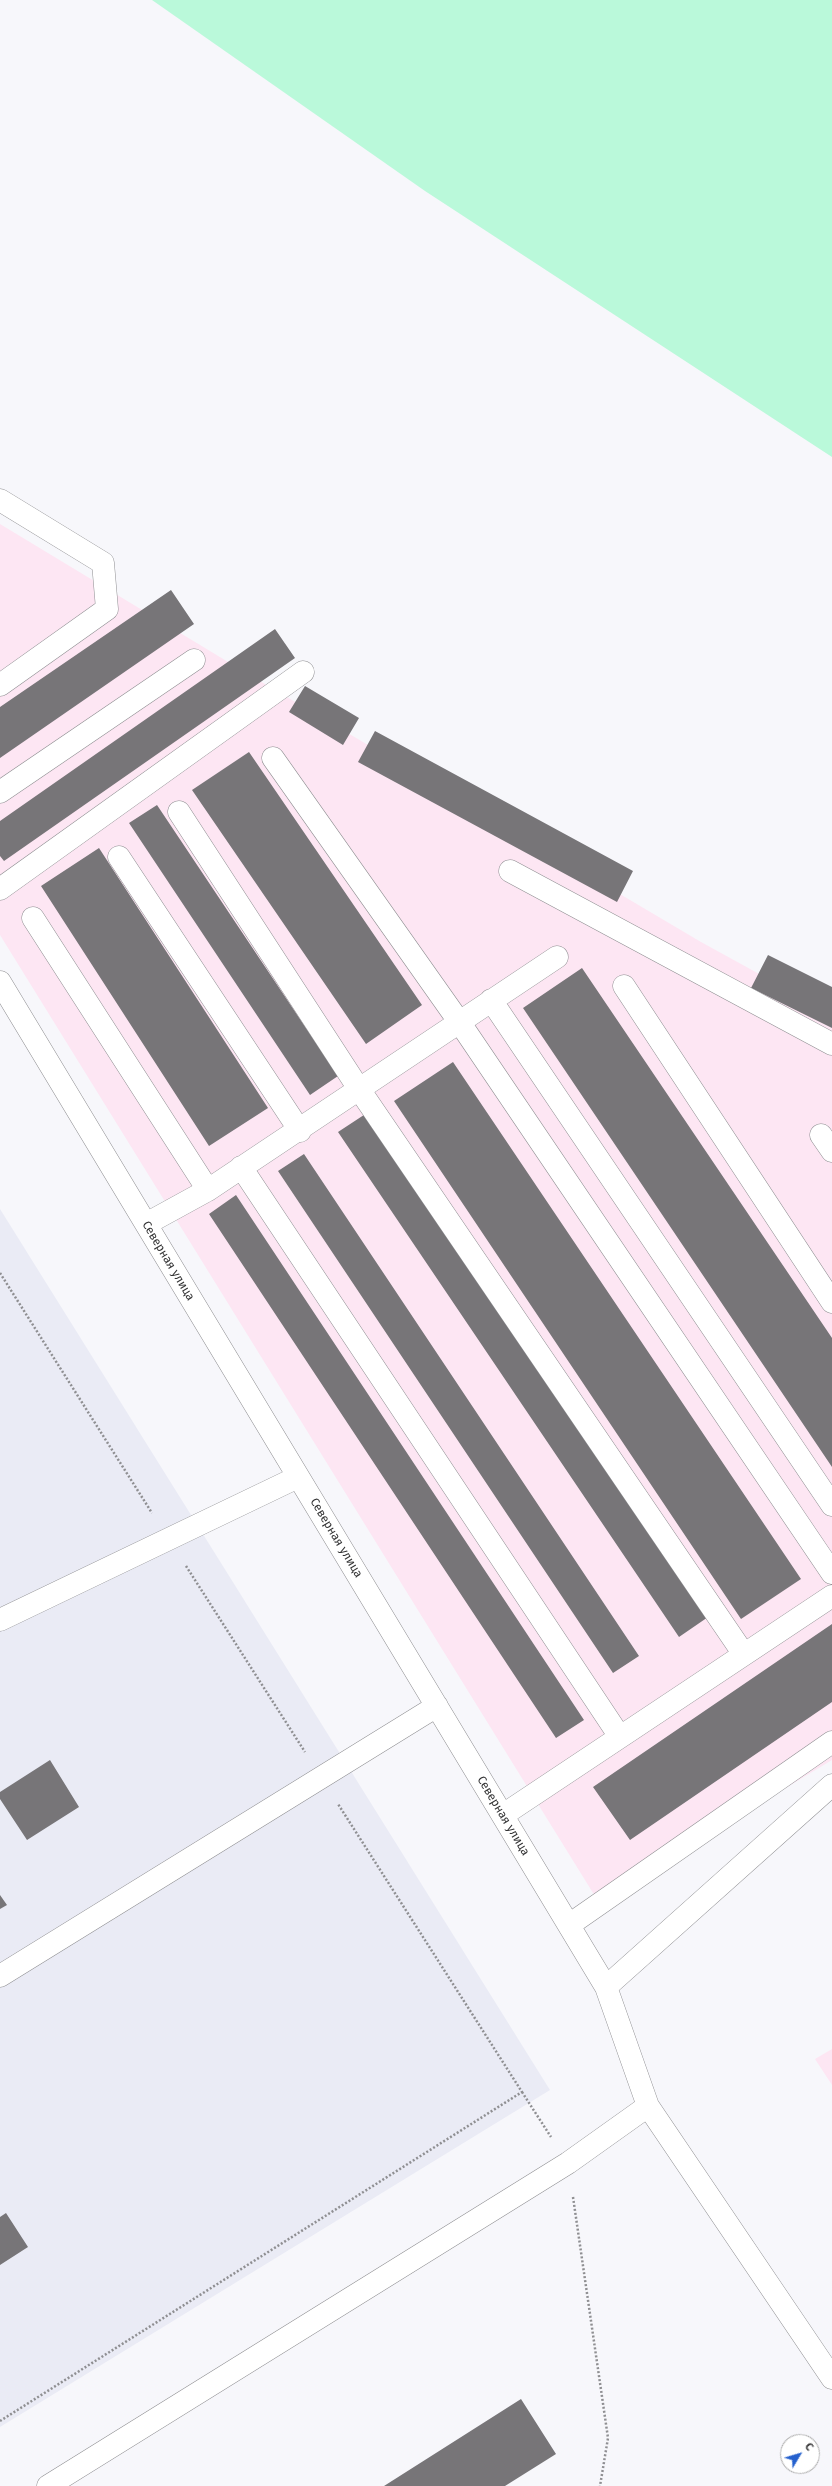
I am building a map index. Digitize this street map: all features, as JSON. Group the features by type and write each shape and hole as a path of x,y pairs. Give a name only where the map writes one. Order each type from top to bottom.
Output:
{"street":[{"path":"0,500 103,563 107,609 0,685"},
{"path":"0,792 194,660"},
{"path":"0,889 303,672"},
{"path":"273,758 460,1023 832,1573"},
{"path":"179,812 359,1089 743,1653"},
{"path":"119,857 300,1130"},
{"path":"510,871 832,1044"},
{"path":"33,918 208,1190"},
{"path":"146,1224 208,1190 241,1166 300,1130 557,957"},
{"name":"Северная улица","path":"0,982 606,1987 648,2106 832,2378"},
{"path":"624,986 832,1302"},
{"path":"491,1000 832,1505"},
{"path":"241,1166 620,1737"},
{"path":"0,1620 298,1477"},
{"path":"503,1815 743,1653 832,1596"},
{"path":"0,1976 437,1706"},
{"path":"569,1925 832,1742"},
{"path":"606,1987 832,1785"},
{"path":"48,2486 568,2163 648,2106"}],"path":[{"path":"0,1273 568,2163 608,2438 600,2486"},
{"path":"0,2421 522,2092"}],"shaded area":[{"path":"0,524 248,674 701,942 832,1014 832,1760 598,1901 0,935"},
{"path":"0,1209 550,2090 0,2427"},
{"path":"832,2049 832,2085 815,2059"}],"green space":[{"path":"152,0 832,0 832,457 425,191"}],"building":[{"path":"171,590 194,624 0,758 0,707"},
{"path":"275,629 295,658 4,861 0,856 0,821"},
{"path":"305,686 359,718 343,745 289,712"},
{"path":"375,731 633,871 617,902 358,762"},
{"path":"249,752 422,1005 366,1044 192,790"},
{"path":"157,805 338,1076 310,1095 129,823"},
{"path":"99,848 268,1108 209,1146 41,886"},
{"path":"768,955 832,987 832,1028 751,988"},
{"path":"582,968 832,1338 832,1467 523,1008"},
{"path":"453,1062 801,1579 741,1619 394,1101"},
{"path":"370,1111 711,1615 679,1637 338,1132"},
{"path":"304,1154 639,1656 613,1673 278,1171"},
{"path":"236,1195 584,1720 556,1738 209,1214"},
{"path":"832,1624 832,1702 630,1840 593,1787"},
{"path":"50,1760 79,1807 27,1840 0,1799 0,1792"},
{"path":"0,1895 7,1905 0,1909"},
{"path":"6,2213 28,2247 0,2265 0,2217"},
{"path":"521,2399 556,2454 505,2486 384,2486"}]}
